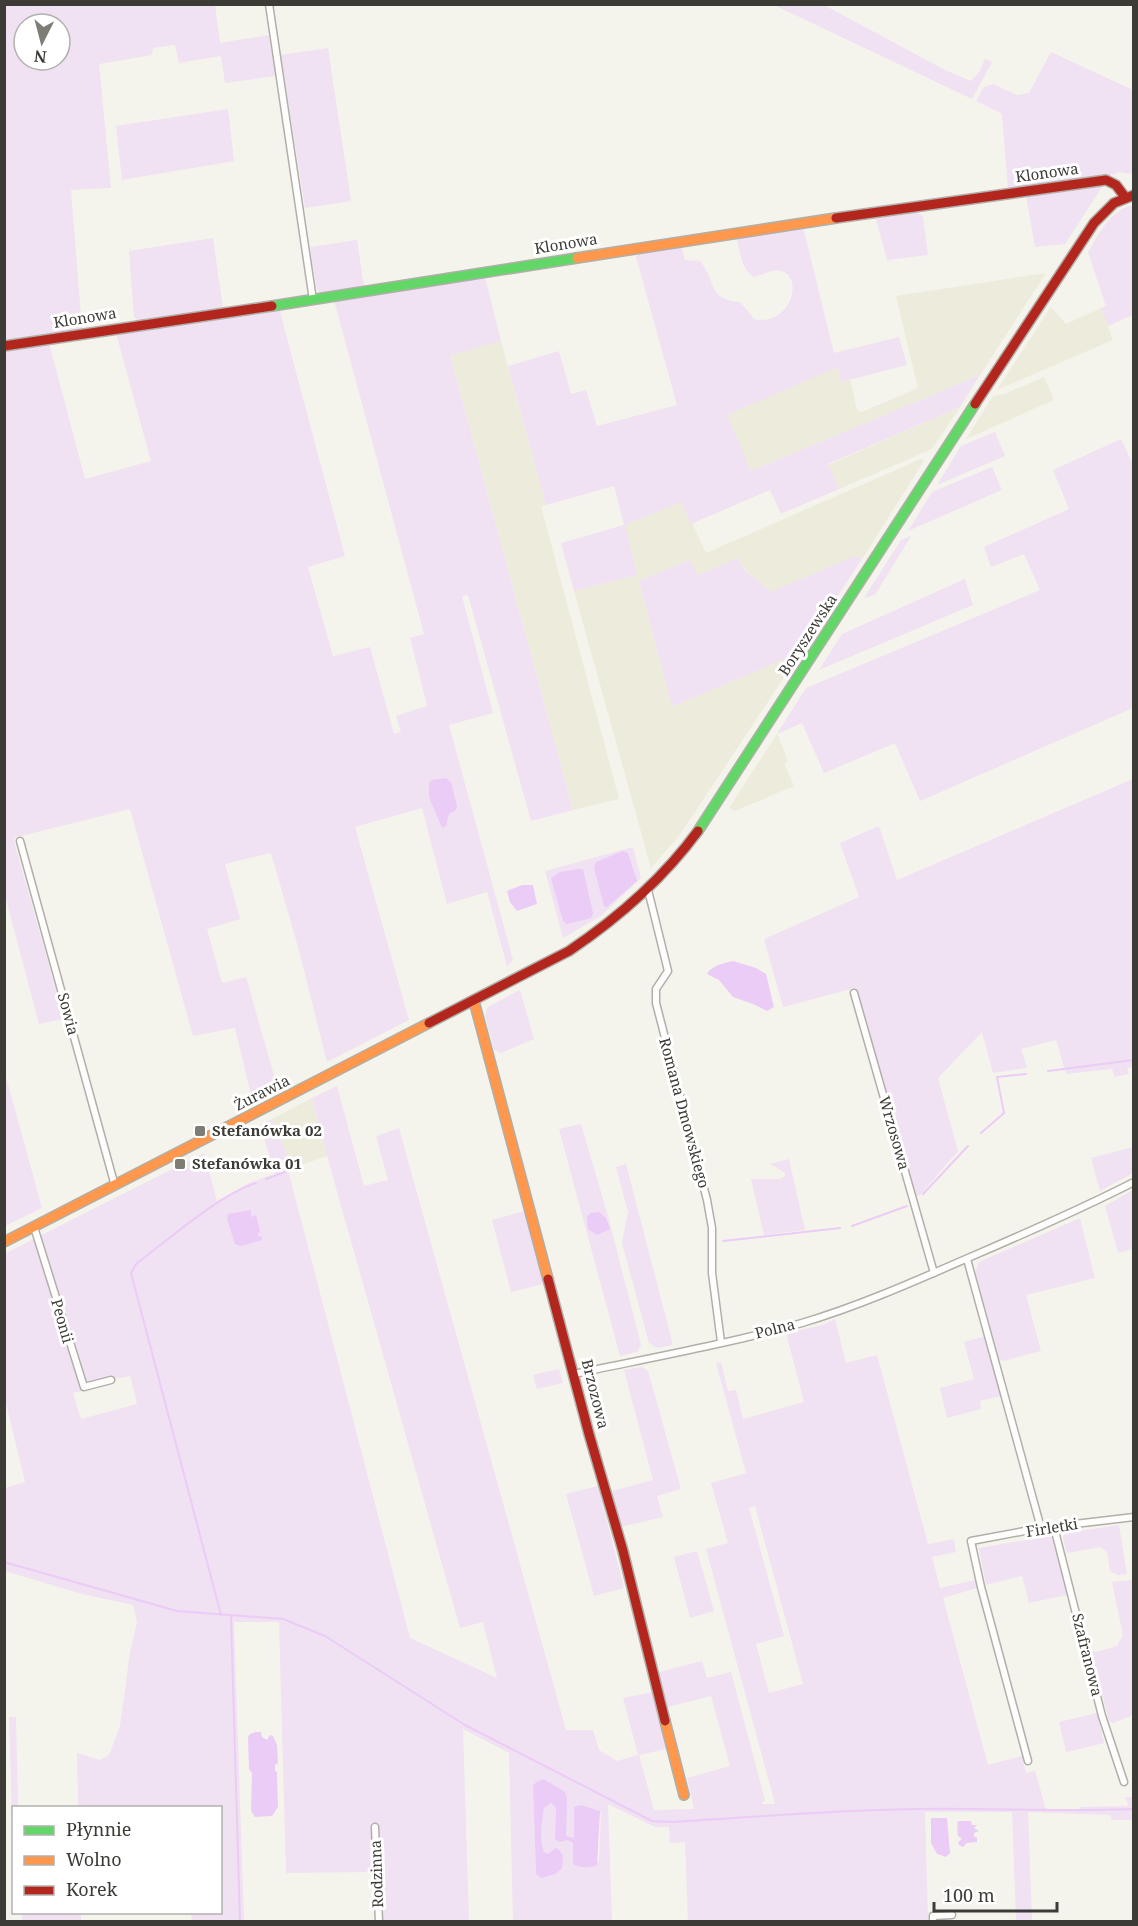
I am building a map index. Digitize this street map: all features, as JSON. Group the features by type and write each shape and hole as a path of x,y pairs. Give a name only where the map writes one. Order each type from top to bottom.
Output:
{"street":[{"path":"269,4 313,300"},
{"name":"Klonowa","path":"4,346 313,300 737,232 1106,180 1116,184 1129,196"},
{"name":"Boryszewska","path":"436,1021 569,951 611,922 648,891 701,828 1089,229 1104,210 1129,196"},
{"name":"Sowia","path":"20,842 115,1186"},
{"name":"Romana Dmowskiego","path":"648,891 668,971 656,989 656,1003 707,1200 712,1228 713,1284 721,1342"},
{"name":"Wrzosowa","path":"854,993 934,1274"},
{"name":"Brzozowa","path":"474,1001 623,1551 684,1795"},
{"name":"Żurawia","path":"4,1242 436,1021"},
{"name":"Polna","path":"574,1374 801,1323 889,1293 1075,1212 1134,1182"},
{"name":"Peonii","path":"34,1227 64,1330 84,1387 111,1380"},
{"path":"967,1258 1041,1528"},
{"name":"Firletki","path":"1028,1761 981,1587 971,1541 1041,1528 1134,1517"},
{"name":"Szafranowa","path":"1054,1527 1102,1716 1124,1782"},
{"name":"Rodzinna","path":"375,1827 379,1922"},
{"path":"933,1922 933,1916 952,1915"}],"shaded area":[{"path":"5,5 215,5 220,43 269,35 275,76 225,83 221,56 179,63 175,45 153,48 152,55 99,64 111,188 71,190 82,329 5,342"},
{"path":"774,5 824,5 945,70 971,81 979,72 985,59 992,62 972,99"},
{"path":"328,48 351,201 305,208 281,55"},
{"path":"1051,52 1133,90 1133,174 1118,172 1008,190 1002,114 976,101 984,87 993,84 1017,95 1029,93"},
{"path":"228,109 234,161 122,180 116,126"},
{"path":"1104,184 1065,244 1035,247 1026,196"},
{"path":"1133,205 1133,315 1108,326 1101,308 1106,306 1088,252 1112,217"},
{"path":"917,212 923,217 928,255 887,260 876,219"},
{"path":"803,227 834,353 899,337 907,365 841,382 838,367 727,415 751,471 980,375 960,407 828,464 839,489 781,514 770,490 691,524 681,502 625,525 637,575 574,591 561,543 624,525 614,486 546,505 508,366 559,351 571,394 586,390 597,426 677,405 636,257 641,251 681,245 685,260 700,261 717,294 740,302 754,319 766,319 777,316 785,309 790,300 792,282 788,275 781,271 771,271 754,277 750,274 746,270 736,236"},
{"path":"213,238 223,309 139,321 134,317 129,251"},
{"path":"357,240 364,287 320,293 317,290 310,247"},
{"path":"1046,273 980,375 751,471 726,415 838,366 841,382 850,379 857,410 862,412 918,388 896,296"},
{"path":"485,277 501,341 450,355 573,810 531,821 468,595 462,596 493,713 449,725 513,960 507,966 487,892 447,904 422,808 355,827 409,1020 327,1062 300,954 271,853 225,864 240,919 207,929 222,983 246,977 277,1086 252,1099 235,1028 193,1036 130,809 13,838 64,1019 39,1024 5,896 4,351 49,343 85,479 151,461 116,333 279,308 345,556 308,567 333,656 370,647 394,734 401,732 396,716 427,706 410,638 424,634 334,300"},
{"path":"1051,307 1066,324 1101,308 1113,340 997,390"},
{"path":"501,341 546,505 541,506 619,799 573,810 450,354"},
{"path":"1044,377 1054,400 966,439 993,396 1005,394"},
{"path":"960,407 932,449 839,489 828,465"},
{"path":"995,432 1005,456 937,485 961,446"},
{"path":"1121,439 1134,467 1133,708 920,801 895,743 824,773 802,723 777,734 806,688 1040,590 1024,554 991,567 984,547 1069,509 1053,470"},
{"path":"921,459 924,461 862,559 855,556 770,593 745,570 738,558 698,575 690,560 639,581 672,707 801,652 679,836 651,868 574,591 637,575 624,525 682,501 706,553"},
{"path":"992,467 1002,490 908,531 932,492"},
{"path":"911,536 875,595 864,598 901,540"},
{"path":"855,556 862,559 801,652 672,707 639,581 690,560 698,575 738,558 745,571 771,592"},
{"path":"965,579 973,605 819,670 842,634"},
{"path":"777,734 788,761 784,763 794,786 735,811 729,808"},
{"path":"446,778 451,782 457,806 456,810 449,814 446,826 442,828 429,797 429,783 432,780"},
{"path":"1133,779 1133,1067 1127,1068 1129,1074 1115,1077 1112,1069 1066,1074 1056,1040 1021,1049 1027,1068 993,1073 982,1032 938,1078 958,1151 920,1195 915,1197 855,988 783,1007 764,939 859,897 840,843 879,826 897,880"},
{"path":"633,847 641,878 601,916 563,938 545,871"},
{"path":"623,851 628,853 637,881 607,907 604,906 594,868 596,862"},
{"path":"583,869 593,913 591,918 567,924 563,921 551,878 560,872"},
{"path":"522,885 533,885 537,904 517,911 510,902 507,891"},
{"path":"733,961 756,968 766,974 774,1007 767,1011 733,997 719,980 707,974 714,967"},
{"path":"520,990 534,1039 501,1053 494,1050 485,1015 488,1007"},
{"path":"5,1073 42,1208 4,1226"},
{"path":"337,1086 364,1186 388,1180 376,1136 399,1128 566,1730 593,1730 599,1750 617,1761 638,1755 623,1698 652,1692 666,1749 639,1755 654,1810 694,1809 687,1778 730,1766 711,1696 668,1707 659,1672 702,1661 707,1678 731,1672 765,1800 761,1804 775,1804 706,1549 728,1543 711,1483 746,1473 716,1363 721,1362 728,1391 736,1390 743,1419 804,1402 786,1333 823,1325 835,1319 846,1363 877,1355 928,1544 954,1539 956,1552 932,1557 940,1588 975,1580 977,1588 943,1598 988,1765 1022,1756 1026,1773 1035,1771 1046,1809 1079,1810 1079,1807 1129,1806 1125,1797 1133,1797 1133,1820 1112,1820 1110,1815 1028,1812 1032,1921 1016,1921 1012,1812 925,1812 928,1921 688,1922 685,1842 670,1843 669,1827 655,1827 608,1804 612,1921 513,1921 509,1753 463,1729 469,1921 381,1921 377,1825 371,1825 373,1872 286,1873 279,1622 234,1622 244,1921 192,1921 191,1914 222,1914 222,1806 78,1806 77,1753 100,1760 109,1755 120,1726 130,1652 137,1622 133,1605 82,1594 5,1571 5,1488 25,1482 5,1399 4,1254 204,1153 217,1201 249,1183 275,1174 260,1125 272,1119 292,1168 288,1170 410,1638 497,1678 483,1622 460,1628 312,1098","holes":["113,1376 114,1379 130,1376 137,1404 81,1419 73,1393 82,1391 80,1385","755,1506 803,1684 769,1693 756,1644 784,1636 749,1508","544,1779 549,1781 566,1836 574,1838 574,1809 601,1814 599,1861 573,1864 573,1843 568,1840 560,1842 555,1840 556,1808 551,1803 544,1808 541,1830 542,1846 547,1854 556,1848 562,1852 536,1874 533,1786"]},
{"path":"312,1098 327,1156 292,1168 272,1119"},
{"path":"581,1124 608,1216 641,1345 637,1352 620,1356 559,1129"},
{"path":"1133,1147 1133,1173 1100,1191 1091,1158"},
{"path":"789,1159 805,1230 764,1235 751,1179 779,1179 785,1176 785,1173 770,1164"},
{"path":"626,1164 673,1345 657,1348 649,1343 622,1243 628,1212 616,1167"},
{"path":"1133,1190 1133,1249 1118,1253 1105,1206"},
{"path":"251,1210 251,1217 256,1215 260,1231 257,1236 262,1237 262,1240 241,1246 235,1244 227,1219 228,1214"},
{"path":"524,1211 544,1284 511,1292 492,1220"},
{"path":"599,1212 606,1218 610,1229 597,1235 588,1229 587,1216"},
{"path":"1080,1218 1095,1278 1026,1295 1041,1351 1003,1361 999,1359 975,1271 979,1262"},
{"path":"985,1336 1002,1396 980,1401 981,1409 947,1418 940,1388 974,1379 964,1342"},
{"path":"642,1367 648,1371 681,1489 657,1496 663,1517 621,1527 612,1491 653,1480 624,1370"},
{"path":"559,1369 563,1383 537,1389 533,1375"},
{"path":"598,1486 624,1588 594,1596 566,1494"},
{"path":"1119,1525 1127,1574 1118,1575 1110,1571 1107,1552 1101,1547 1067,1553 1063,1537 1066,1533"},
{"path":"1049,1536 1054,1538 1067,1595 1029,1603 1022,1576 986,1585 979,1548"},
{"path":"697,1551 714,1611 690,1618 674,1557"},
{"path":"1133,1580 1134,1710 1131,1716 1113,1723 1109,1721 1091,1650 1096,1652 1117,1646 1123,1635 1112,1582"},
{"path":"1097,1713 1104,1743 1066,1752 1059,1722"},
{"path":"9,1717 16,1717 18,1806 12,1806 12,1817"},
{"path":"261,1732 262,1737 267,1740 270,1735 273,1736 277,1745 278,1763 275,1765 275,1771 277,1772 278,1807 272,1816 255,1817 251,1811 252,1773 249,1769 248,1737"},
{"path":"544,1779 565,1792 567,1799 566,1836 574,1838 574,1807 581,1805 600,1811 597,1865 585,1867 573,1864 573,1843 568,1840 560,1842 555,1840 556,1808 551,1803 544,1808 541,1830 542,1846 547,1854 556,1848 561,1852 562,1868 555,1874 542,1878 536,1874 533,1786"},
{"path":"931,1818 947,1818 950,1853 946,1857 937,1854 931,1843"},
{"path":"958,1821 971,1821 972,1825 977,1825 974,1828 979,1831 974,1833 974,1837 977,1837 977,1842 967,1843 963,1847 959,1845 958,1842 962,1839 958,1836 957,1826 960,1827 957,1825"},
{"path":"22,1914 81,1914 81,1921 22,1921"}],"waterway":[{"path":"1048,1071 1134,1060"},
{"path":"981,1133 1004,1113 997,1077 1026,1074"},
{"path":"923,1194 968,1146"},
{"path":"266,1179 285,1172"},
{"path":"221,1615 131,1273 136,1264 210,1207 256,1183"},
{"path":"852,1226 907,1206"},
{"path":"723,1241 840,1228"},
{"path":"4,1562 177,1611 283,1619 325,1636 465,1725 652,1821 672,1822 887,1810 1134,1809"},
{"path":"231,1616 240,1922"}],"traffic: fast":[{"path":"272,306 577,258"},
{"path":"698,831 975,404"}],"traffic: slow":[{"path":"577,258 836,218"},
{"path":"474,1001 548,1279"},
{"path":"4,1242 429,1023"},
{"path":"665,1721 684,1795"}],"traffic: jam":[{"path":"836,218 1106,180 1116,185 1125,197"},
{"path":"975,404 1094,223 1114,203 1134,195"},
{"path":"4,346 272,306"},
{"path":"429,1023 569,951 638,897 670,866 698,831"},
{"path":"548,1279 623,1551 665,1721"}],"place":[{"name":"Stefanówka 02","path":"200,1131"},
{"name":"Stefanówka 01","path":"180,1164"}]}
